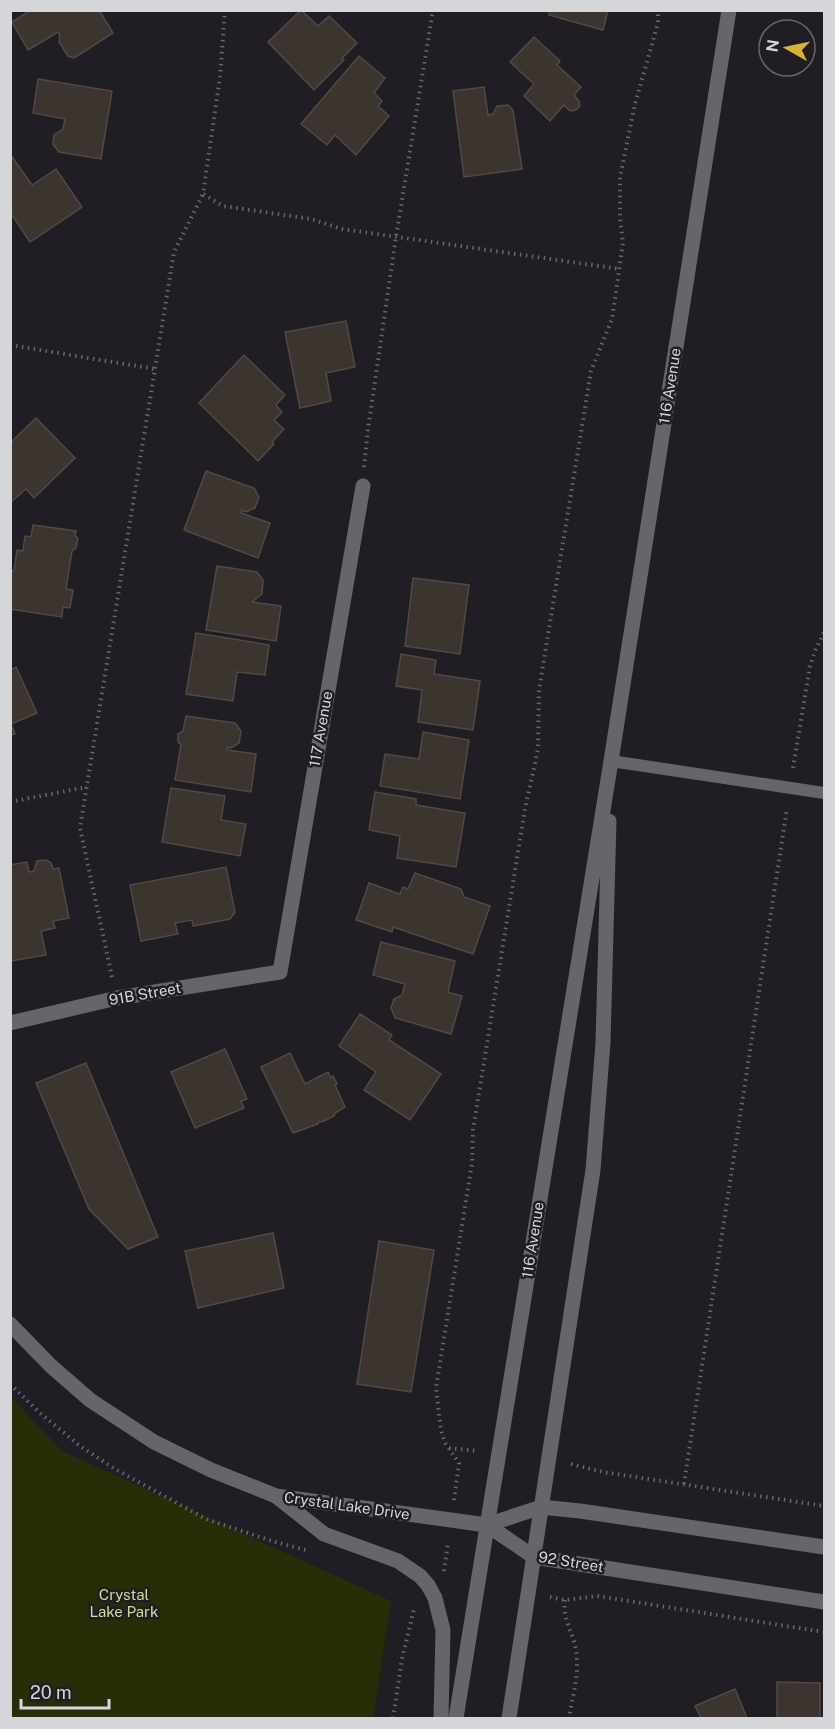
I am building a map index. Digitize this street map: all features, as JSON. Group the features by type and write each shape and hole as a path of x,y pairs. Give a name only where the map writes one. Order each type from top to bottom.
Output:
{"main road":[{"name":"116 Avenue","path":"456,1719 611,761 729,10"},
{"name":"117 Avenue","path":"280,972 363,486"},
{"name":"116 Avenue","path":"509,1719 593,1170 603,1043 611,761"},
{"name":"91B Street","path":"10,1023 117,998 280,972"},
{"name":"Crystal Lake Drive","path":"10,1324 51,1366 90,1400 154,1442 211,1470 276,1496 487,1526"},
{"path":"276,1496 324,1534 398,1560 420,1576 428,1586 435,1598 443,1630 441,1719"},
{"path":"487,1526 541,1507 825,1547"},
{"name":"92 Street","path":"487,1526 534,1557 825,1602"}],"lane":[{"path":"611,761 825,793"}],"path":[{"path":"117,998 80,828 174,252 203,194 220,78 225,10"},
{"path":"363,486 368,429 396,237 433,10"},
{"path":"456,1482 459,1463 448,1448 441,1430 436,1388 472,1163 473,1131 525,809 538,749 539,690 591,371 612,319 620,269 623,243 620,218 620,177 635,104 658,23 658,10"},
{"path":"203,194 223,206 311,219 342,229 620,269"},
{"path":"10,345 155,369"},
{"path":"684,1484 810,666 825,632"},
{"path":"10,802 87,787"},
{"path":"10,1384 80,1446 115,1469 206,1519 307,1550"},
{"path":"448,1448 474,1451"},
{"path":"588,1467 603,1472 825,1506"},
{"path":"569,1719 576,1677 577,1652 563,1611 565,1600 597,1596 825,1632"},
{"path":"393,1719 402,1659 416,1605"}],"green space":[{"name":"Crystal Lake Park","path":"10,1396 62,1451 391,1601 373,1718 11,1718"}],"building":[{"path":"31,10 99,10 113,33 74,58 68,56 59,42 58,32 28,50 12,22"},
{"path":"301,10 318,26 329,16 357,43 342,58 344,60 314,90 268,42"},
{"path":"550,10 608,10 603,30 549,15"},
{"path":"534,37 560,61 557,65 581,87 574,95 580,106 570,111 564,105 550,121 524,96 534,84 510,62"},
{"path":"359,56 385,78 374,93 382,101 378,106 389,116 356,155 335,135 327,145 301,124"},
{"path":"38,79 112,91 101,159 59,152 53,144 54,135 63,129 65,119 33,113"},
{"path":"484,87 488,115 493,114 497,106 508,105 513,110 522,169 464,177 453,91"},
{"path":"10,154 32,185 56,169 82,207 30,242 10,212"},
{"path":"346,321 355,367 326,373 331,401 300,408 285,332"},
{"path":"244,355 285,395 276,405 282,412 274,420 284,429 258,461 199,403"},
{"path":"36,418 75,458 34,498 26,489 12,501 10,499 10,443"},
{"path":"206,471 254,488 259,497 255,508 246,512 242,510 241,513 270,523 258,558 184,530"},
{"path":"33,525 76,531 75,536 78,538 76,548 72,551 66,589 73,590 70,608 63,607 62,617 10,609 10,570 14,571 17,550 23,551 25,536 31,537"},
{"path":"217,566 257,572 263,580 262,594 252,602 281,606 276,641 206,630"},
{"path":"413,578 469,585 460,654 405,646"},
{"path":"196,633 269,645 265,675 237,672 233,701 186,694"},
{"path":"401,654 436,660 434,674 480,681 473,730 418,722 422,690 396,686"},
{"path":"10,667 13,669 16,667 37,713 11,724 15,734 10,735"},
{"path":"186,716 235,723 241,731 239,743 231,748 227,747 227,750 256,754 251,792 175,780 181,745 178,742 178,734 183,731"},
{"path":"423,732 469,740 460,799 380,786 385,754 419,759"},
{"path":"171,788 225,796 221,820 246,824 240,856 162,842"},
{"path":"375,792 416,799 416,805 465,813 456,867 397,858 400,836 369,830"},
{"path":"46,860 51,863 53,869 59,868 69,918 53,921 55,928 41,931 46,955 10,961 10,865 27,862 29,872 34,871 37,861"},
{"path":"226,867 235,912 230,919 193,926 192,920 175,923 178,934 141,941 130,885"},
{"path":"415,873 461,889 464,897 490,906 473,954 393,927 392,932 356,920 369,883 400,894 403,887 408,889"},
{"path":"381,942 455,961 448,992 462,996 451,1034 395,1018 391,1008 394,999 402,995 405,984 373,975"},
{"path":"360,1014 392,1035 389,1040 441,1074 410,1120 364,1090 376,1072 339,1046"},
{"path":"225,1049 247,1099 241,1101 244,1108 195,1128 171,1072"},
{"path":"290,1053 305,1084 328,1072 331,1078 333,1076 345,1107 334,1116 322,1122 319,1121 318,1124 293,1133 261,1067"},
{"path":"86,1063 158,1237 128,1249 89,1209 36,1083"},
{"path":"273,1233 284,1288 198,1308 185,1251"},
{"path":"379,1241 434,1250 411,1392 357,1384"},
{"path":"777,1682 820,1683 820,1718 777,1718"},
{"path":"735,1689 747,1718 701,1718 695,1706"}]}
